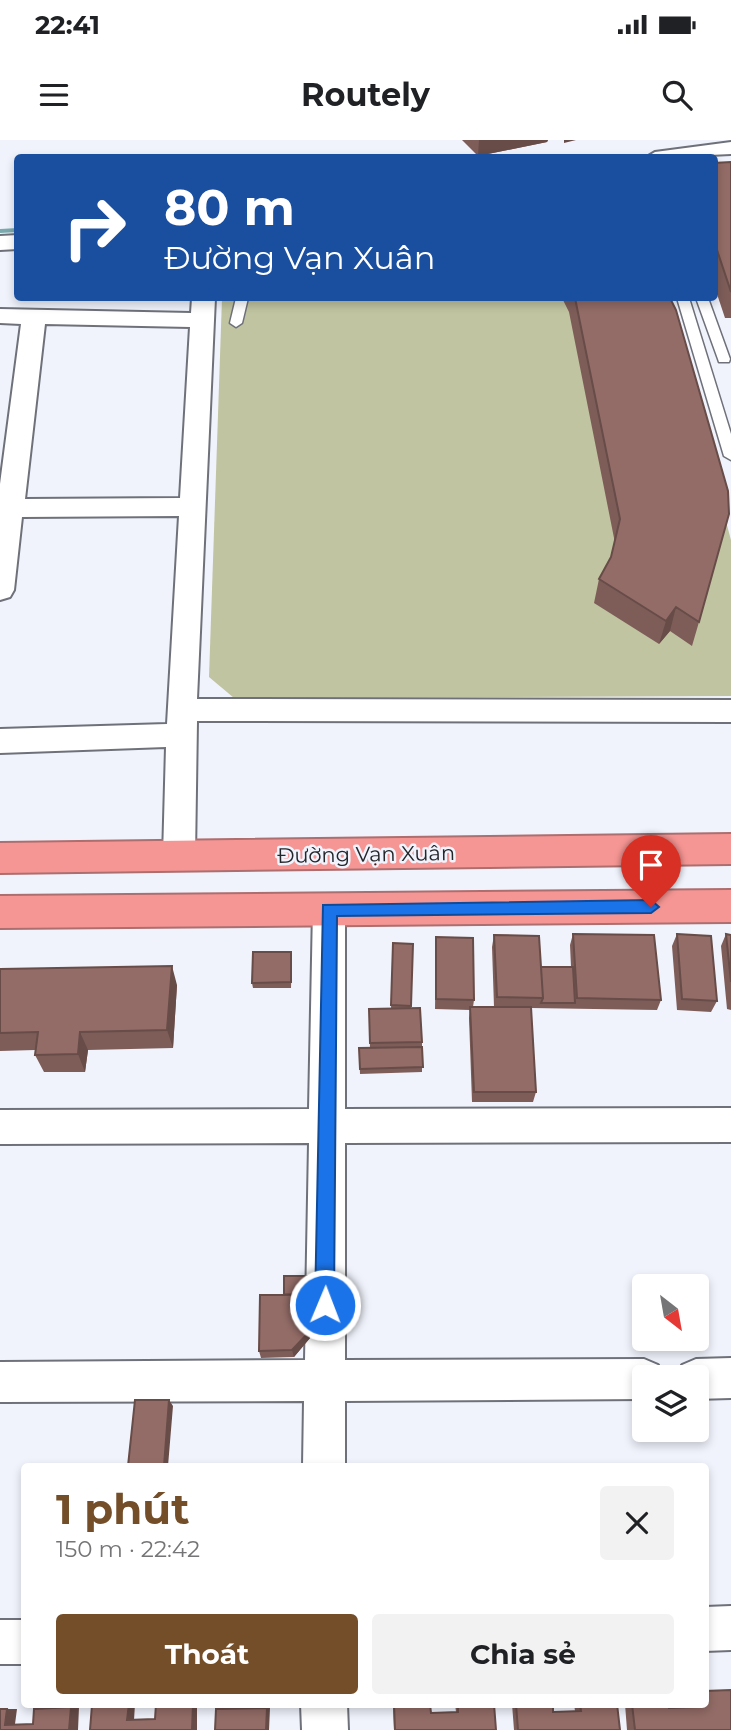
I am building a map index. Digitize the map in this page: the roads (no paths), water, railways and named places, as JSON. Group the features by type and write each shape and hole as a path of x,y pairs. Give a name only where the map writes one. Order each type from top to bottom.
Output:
{"highway":[{"name":"Đường Vạn Xuân","path":"0,858 731,849"},
{"path":"0,912 731,906"}],"street":[{"path":"685,154 731,148"},
{"path":"0,316 202,309 181,723 178,857"},
{"path":"0,590 12,394 34,316"},
{"path":"5,508 192,506"},
{"path":"0,741 181,723 731,711"},
{"path":"324,1463 329,909"},
{"path":"0,1127 731,1125"},
{"path":"709,1379 731,1378"},
{"path":"0,1382 632,1379"},
{"path":"709,1629 731,1628"},
{"path":"0,1642 21,1642"},
{"path":"324,1708 325,1730"}],"lane":[{"path":"236,323 241,301"},
{"path":"684,301 715,404 728,435 731,456"},
{"path":"702,360 727,359 703,301"},
{"path":"715,404 731,403"}],"waterway":[{"path":"0,231 14,230"}]}
